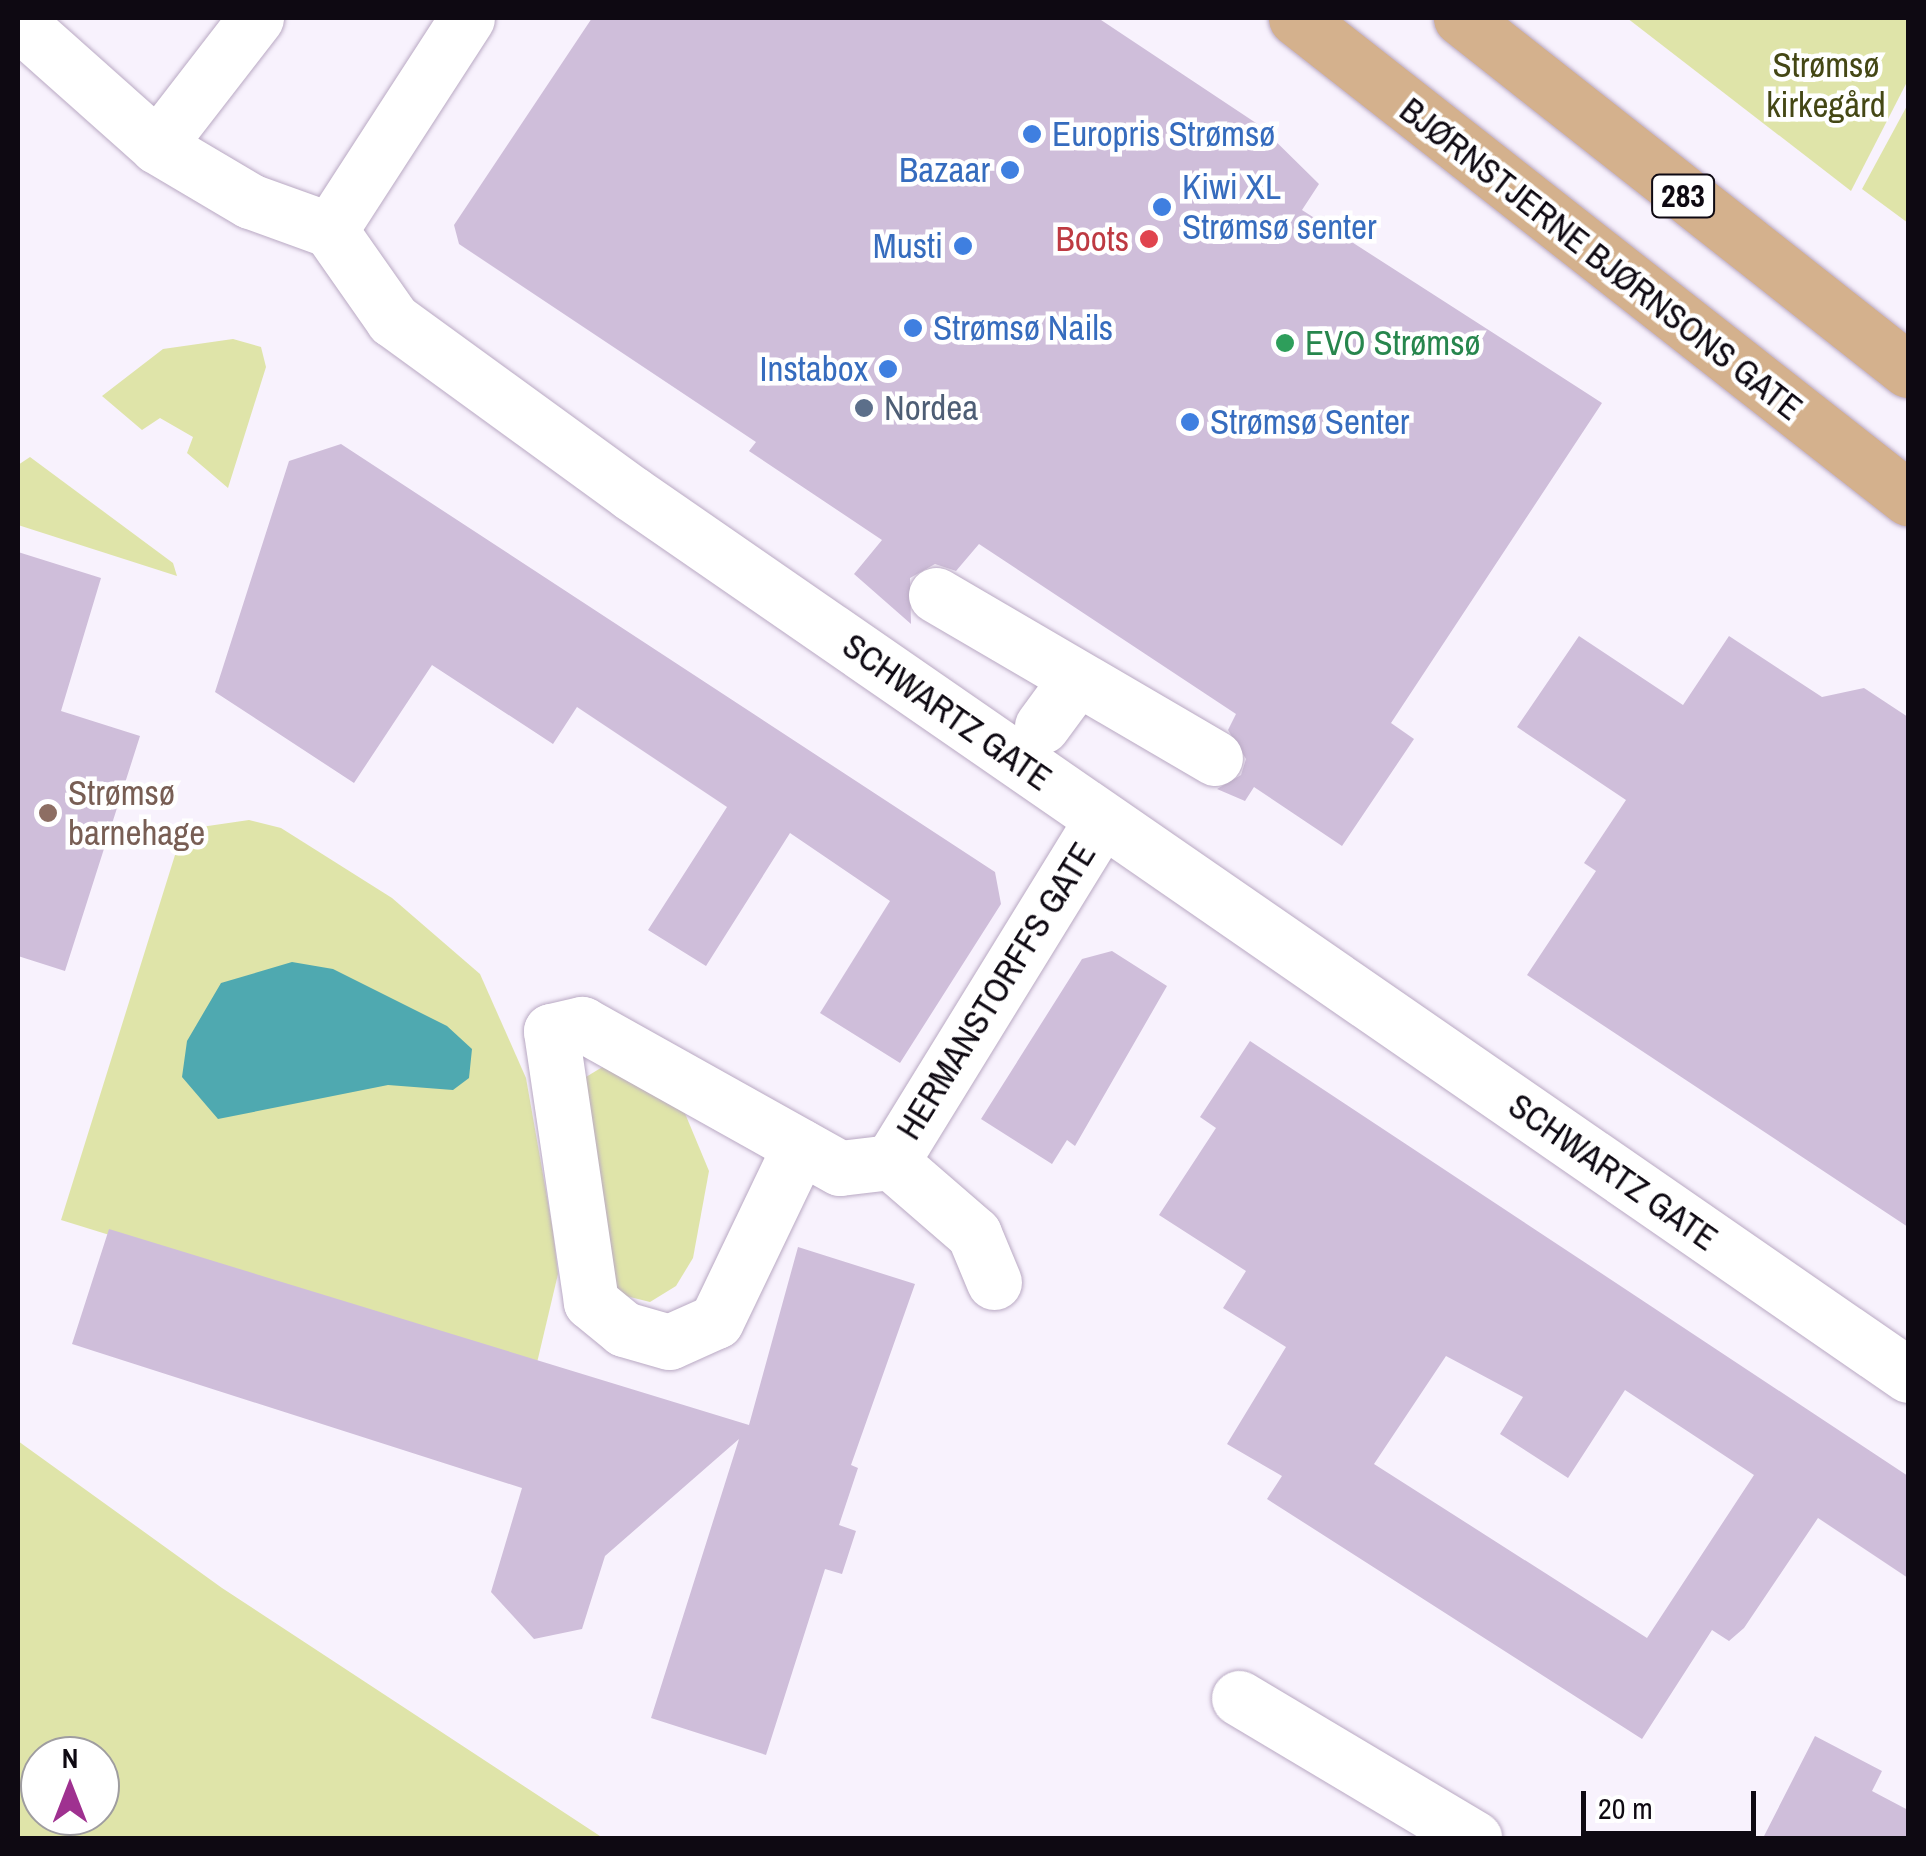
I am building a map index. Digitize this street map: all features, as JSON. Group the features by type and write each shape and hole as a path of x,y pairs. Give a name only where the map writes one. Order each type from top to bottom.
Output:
{"main road":[{"name":"BJØRNSTJERNE BJØRNSONS GATE","path":"1296,18 1908,498"},
{"name":"283","path":"1461,18 1908,370"}],"street":[{"path":"157,146 256,18"},
{"path":"18,22 157,146 250,201 330,230 467,18"},
{"name":"SCHWARTZ GATE","path":"330,230 393,320 1101,820 1908,1375"},
{"path":"936,595 1075,681 1216,758"},
{"path":"1042,726 1075,681"},
{"name":"HERMANSTORFFS GATE","path":"891,1162 1101,820"},
{"name":"HERMANSTORFFS GATE","path":"800,1146 716,1321 669,1342 624,1329 591,1302 551,1030 582,1024 840,1168 891,1162 974,1234 994,1282"},
{"path":"1238,1698 1474,1838"}],"green space":[{"name":"Strømsø kirkegård","path":"1627,18 1908,18 1908,80 1851,191"},
{"path":"1908,104 1908,223 1862,189"},
{"path":"233,339 261,347 266,367 228,488 187,453 193,437 160,418 142,430 102,396 163,349"},
{"path":"30,457 173,563 177,576 18,525 18,465"},
{"path":"249,820 281,828 392,898 480,974 526,1078 553,1231 558,1274 536,1367 61,1220 175,855 201,827"},
{"path":"609,1063 679,1099 709,1171 693,1258 676,1286 650,1302 610,1292 581,1080"},
{"path":"18,1441 222,1588 603,1838 18,1838"}],"water":[{"path":"292,962 333,969 447,1026 472,1049 469,1078 453,1090 388,1085 218,1119 182,1077 187,1041 221,983"}],"building":[{"name":"Strømsø Senter","path":"592,18 1098,18 1259,125 1319,184 1302,210 1602,403 1391,723 1414,739 1342,846 1254,787 1245,801 1217,789 1241,775 1246,759 1228,730 1236,714 979,544 956,571 935,564 910,578 911,624 854,574 882,540 749,451 756,442 459,244 454,225"},
{"path":"341,444 995,872 1001,904 900,1063 820,1013 890,901 790,833 706,966 648,930 727,807 577,707 553,744 432,665 354,783 215,692 289,461"},
{"path":"18,552 101,578 61,711 140,736 65,971 18,956"},
{"path":"1579,636 1683,705 1729,636 1822,697 1864,688 1908,717 1908,1227 1527,975 1596,871 1584,863 1626,800 1517,727"},
{"path":"1112,951 1167,986 1075,1146 1067,1140 1052,1164 981,1119 1082,959"},
{"path":"1250,1041 1908,1476 1908,1578 1818,1518 1744,1628 1729,1641 1712,1630 1642,1739 1267,1499 1282,1476 1227,1444 1286,1347 1223,1308 1246,1271 1159,1215 1216,1128 1200,1117","holes":["1446,1356 1523,1397 1500,1434 1568,1478 1625,1390 1754,1475 1647,1638 1374,1464"]},
{"path":"109,1229 749,1425 798,1247 915,1284 851,1465 858,1468 839,1525 856,1531 842,1574 825,1569 766,1755 651,1718 739,1439 605,1556 582,1629 534,1639 491,1592 522,1488 72,1344"},
{"path":"1815,1736 1882,1771 1872,1791 1908,1810 1908,1838 1763,1838"}],"place":[{"name":"Europris Strømsø","path":"1032,134"},
{"name":"Bazaar","path":"1010,170"},
{"name":"Kiwi XL Strømsø senter","path":"1162,207"},
{"name":"Boots","path":"1149,239"},
{"name":"Musti","path":"963,246"},
{"name":"Strømsø Nails","path":"913,328"},
{"name":"EVO Strømsø","path":"1285,343"},
{"name":"Instabox","path":"888,369"},
{"name":"Nordea","path":"864,408"},
{"name":"Strømsø Senter","path":"1190,422"},
{"name":"Strømsø barnehage","path":"48,813"}]}
